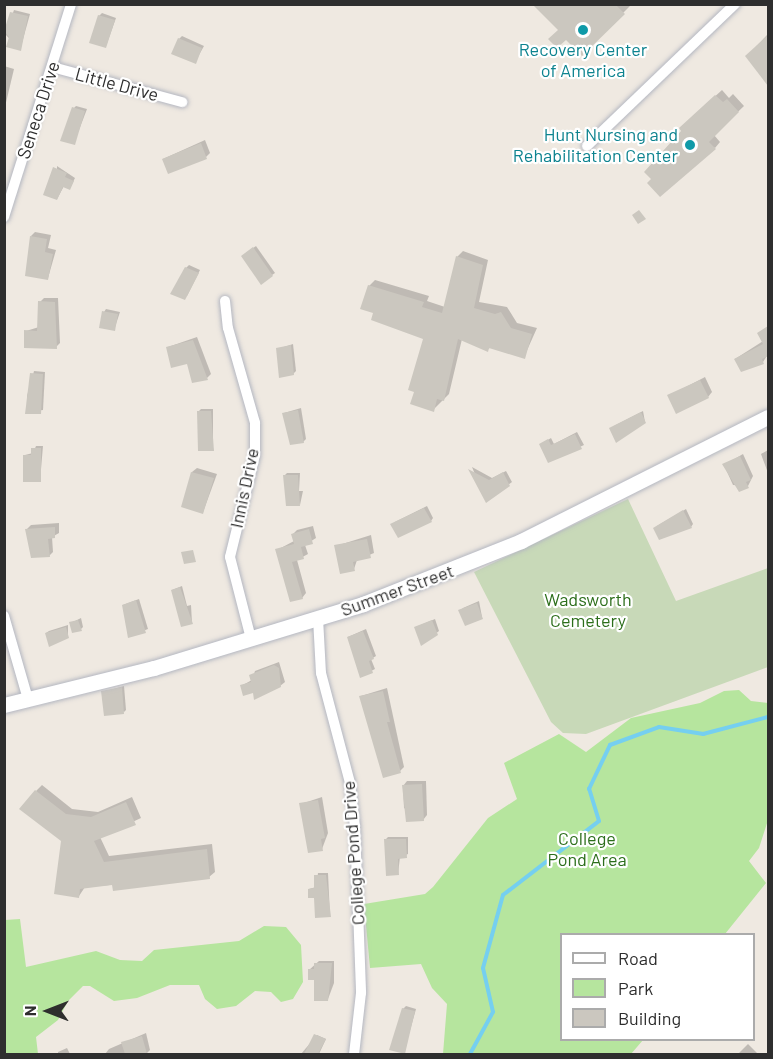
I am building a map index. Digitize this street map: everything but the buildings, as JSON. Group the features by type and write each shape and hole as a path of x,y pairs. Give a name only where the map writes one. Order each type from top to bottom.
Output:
{"street":[{"name":"Seneca Drive","path":"4,217 71,4"},
{"path":"587,146 735,4"},
{"name":"Little Drive","path":"52,67 182,102"},
{"name":"Innis Drive","path":"225,301 228,328 255,423 255,455 230,557 251,639"},
{"name":"Summer Street","path":"4,705 251,639 449,572 521,541 768,417"},
{"path":"4,616 28,699"},
{"name":"College Pond Drive","path":"318,618 323,681 350,783 356,827 361,1014 354,1054"}],"green space":[{"name":"Wadsworth Cemetery","path":"628,499 676,601 768,568 768,667 586,734 563,733 551,722 474,572"},
{"name":"College Pond Area","path":"739,690 751,701 768,703 768,820 759,848 749,861 766,883 726,933 560,933 560,1041 642,1041 631,1054 443,1054 447,1004 432,988 421,964 370,968 364,904 425,894 433,887 488,818 517,799 504,763 559,734 586,752 631,718 700,703 724,691"},
{"path":"20,919 26,967 96,951 120,960 142,961 154,950 239,941 264,926 286,927 301,945 303,982 293,999 281,1002 271,992 255,991 236,1006 217,1009 205,999 199,985 170,985 137,998 114,1001 90,986 83,986 68,1001 58,1020 36,1037 38,1054 5,1054 5,920"}],"waterway":[{"path":"470,1054 493,1012 483,968 503,895 599,821 589,789 610,745 659,727 703,734 768,717"}],"place":[{"name":"Recovery Center of America","path":"583,30"},
{"name":"Hunt Nursing and Rehabilitation Center","path":"690,145"}]}
